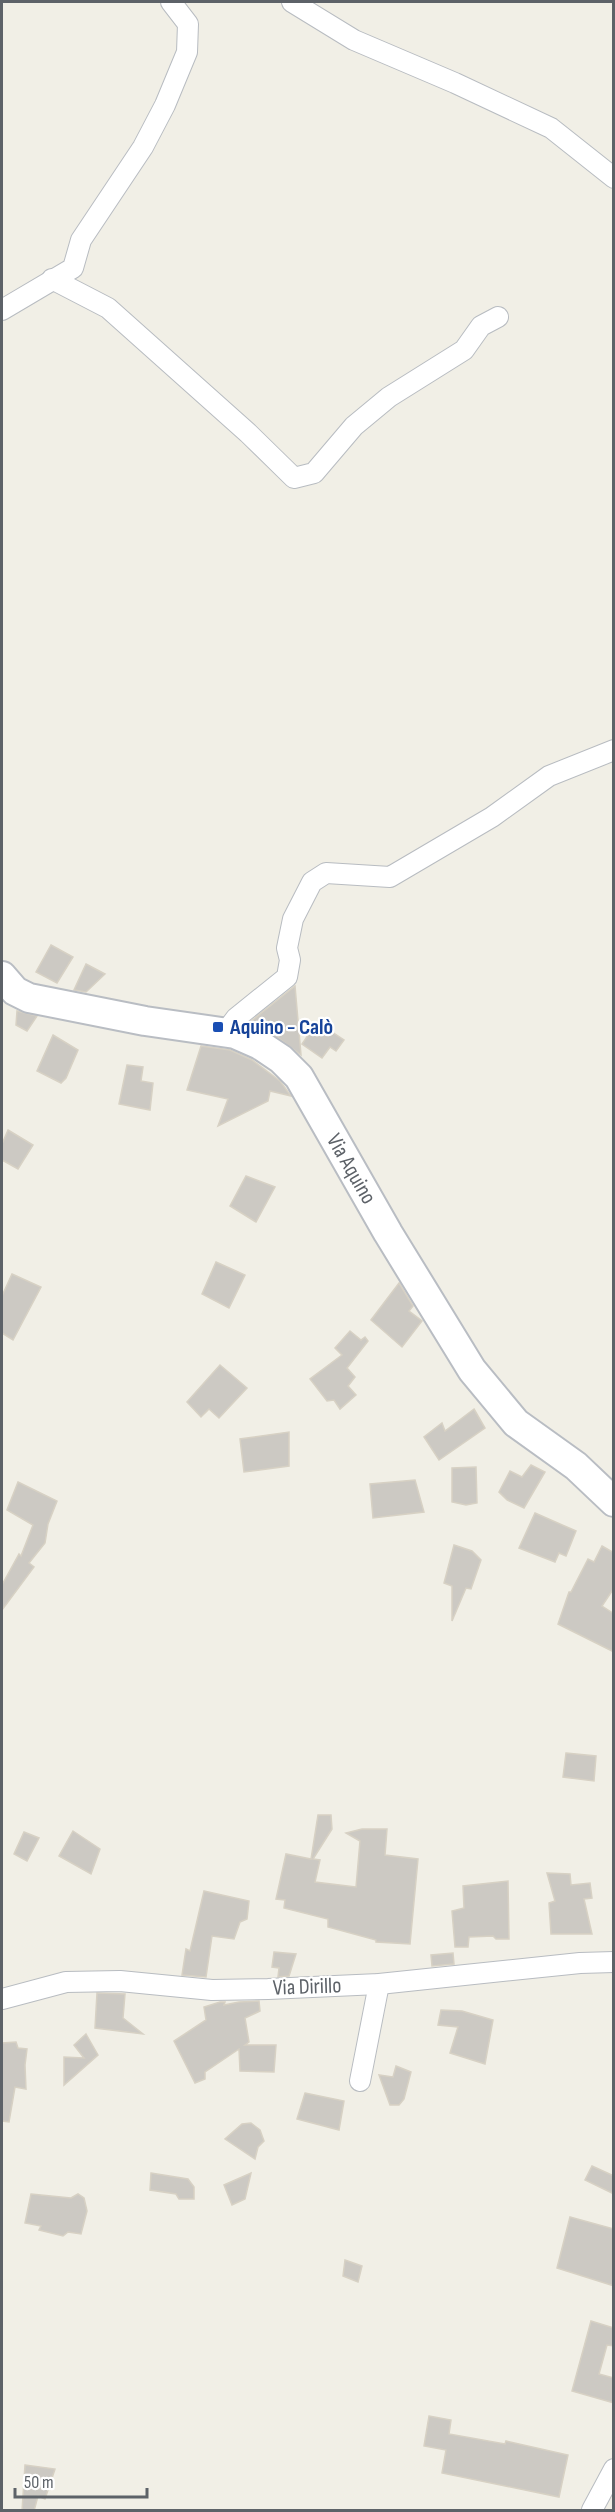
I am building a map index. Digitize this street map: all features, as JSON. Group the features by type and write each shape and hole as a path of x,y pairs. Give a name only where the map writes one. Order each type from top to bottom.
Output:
{"street":[{"path":"2,310 73,268 81,240 143,147 165,105 187,52 188,24 171,2"},
{"path":"292,2 354,40 455,83 551,128 614,178"},
{"path":"52,279 108,308 213,401 294,478 314,473 354,426 389,397 464,350 481,326 498,316"},
{"path":"224,1034 236,1018 287,977 290,960 287,948 293,919 312,882 326,873 390,877 492,818 549,777 614,750"},
{"name":"Via Aquino","path":"2,976 15,991 28,998 224,1034 235,1034 260,1045 281,1059 299,1077 388,1233 472,1371 516,1423 576,1466 614,1502"},
{"name":"Via Dirillo","path":"2,1999 66,1982 120,1981 212,1990 380,1984 580,1963 614,1962"},
{"path":"360,2081 380,1984"},
{"path":"592,2511 614,2469"}],"building":[{"path":"51,945 73,957 57,983 36,972"},
{"path":"86,964 105,974 86,992 74,990"},
{"path":"295,986 301,1055 269,1031 250,1022"},
{"path":"17,1011 37,1016 27,1031 16,1025"},
{"path":"317,1022 344,1040 336,1051 330,1047 322,1058 302,1044"},
{"path":"53,1035 78,1050 66,1078 61,1083 37,1071"},
{"path":"201,1046 230,1050 252,1060 280,1081 291,1096 270,1091 268,1101 218,1126 228,1099 187,1090"},
{"path":"127,1065 143,1067 141,1081 153,1083 150,1110 119,1104"},
{"path":"8,1130 33,1145 18,1169 2,1160 2,1144"},
{"path":"246,1176 275,1187 256,1222 230,1206"},
{"path":"216,1262 245,1275 229,1308 202,1294"},
{"path":"12,1274 41,1287 13,1340 2,1333 2,1296"},
{"path":"399,1283 413,1306 409,1311 422,1321 402,1347 371,1320"},
{"path":"350,1331 361,1340 365,1337 368,1341 347,1368 355,1377 348,1386 356,1395 340,1409 334,1400 327,1401 310,1379 342,1355 335,1348"},
{"path":"220,1365 247,1388 219,1418 209,1409 201,1417 187,1402"},
{"path":"474,1409 485,1428 439,1460 424,1437 442,1423 445,1431"},
{"path":"289,1432 289,1466 244,1472 240,1439"},
{"path":"531,1465 545,1472 524,1508 507,1500 499,1492 510,1471 522,1477"},
{"path":"476,1467 477,1503 466,1505 452,1502 452,1468"},
{"path":"415,1480 424,1512 373,1518 370,1484"},
{"path":"18,1482 57,1501 48,1524 45,1543 29,1563 34,1567 2,1610 2,1585 19,1554 21,1556 33,1525 7,1510"},
{"path":"535,1513 576,1531 566,1556 559,1553 555,1562 519,1548"},
{"path":"454,1545 472,1551 481,1560 471,1589 466,1588 452,1621 452,1586 444,1583"},
{"path":"602,1546 614,1553 614,1588 602,1606 614,1614 614,1652 558,1624 569,1592 588,1559 594,1562"},
{"path":"566,1753 596,1756 594,1781 563,1777"},
{"path":"318,1815 331,1815 332,1829 313,1859 320,1860 315,1882 356,1887 360,1841 346,1833 362,1829 387,1829 385,1855 418,1859 410,1944 376,1942 376,1940 328,1927 328,1919 284,1908 285,1900 276,1899 286,1854 311,1859"},
{"path":"73,1831 100,1849 91,1874 59,1856"},
{"path":"24,1832 39,1838 27,1861 14,1854"},
{"path":"547,1873 570,1874 571,1885 590,1883 592,1898 584,1899 592,1934 551,1934 549,1903 555,1901"},
{"path":"508,1881 509,1939 496,1939 493,1936 469,1937 468,1947 455,1947 452,1911 464,1908 463,1886"},
{"path":"204,1891 249,1901 247,1919 240,1922 234,1939 212,1936 206,1977 182,1975 186,1949 190,1951"},
{"path":"274,1952 296,1954 289,1976 278,1977 279,1968 272,1967"},
{"path":"453,1953 454,1964 432,1966 431,1955"},
{"path":"97,1993 125,1994 123,2018 143,2034 95,2028"},
{"path":"259,2001 260,2011 245,2018 249,2042 245,2045 276,2045 274,2072 240,2071 239,2049 205,2072 205,2079 195,2083 174,2041 206,2020 204,2007 220,2002 225,2002 224,2005"},
{"path":"441,2010 462,2011 493,2020 485,2064 450,2053 458,2027 438,2025"},
{"path":"86,2034 98,2055 64,2085 64,2057 84,2058 74,2045"},
{"path":"16,2042 18,2048 27,2049 26,2089 15,2087 9,2122 2,2121 2,2043"},
{"path":"396,2066 411,2072 404,2099 399,2105 390,2105 379,2075 393,2077"},
{"path":"305,2093 344,2101 339,2130 297,2119"},
{"path":"251,2123 260,2130 264,2141 258,2147 255,2159 225,2139 242,2124"},
{"path":"592,2166 614,2176 614,2194 585,2180"},
{"path":"151,2173 188,2179 194,2187 194,2199 179,2199 176,2194 150,2190"},
{"path":"251,2173 245,2199 232,2205 224,2185"},
{"path":"31,2194 71,2198 78,2194 84,2198 87,2211 81,2234 68,2232 63,2236 39,2230 41,2226 25,2223"},
{"path":"570,2217 614,2229 614,2286 557,2268"},
{"path":"345,2260 362,2266 358,2282 343,2276"},
{"path":"591,2321 614,2328 614,2346 607,2345 599,2374 614,2378 614,2403 572,2391"},
{"path":"429,2416 451,2420 449,2434 505,2444 506,2441 568,2455 559,2497 442,2473 446,2450 424,2446"},
{"path":"25,2465 55,2469 45,2499 38,2496 34,2511 22,2511"}],"place":[{"name":"Aquino - Calò","path":"218,1027"}]}
